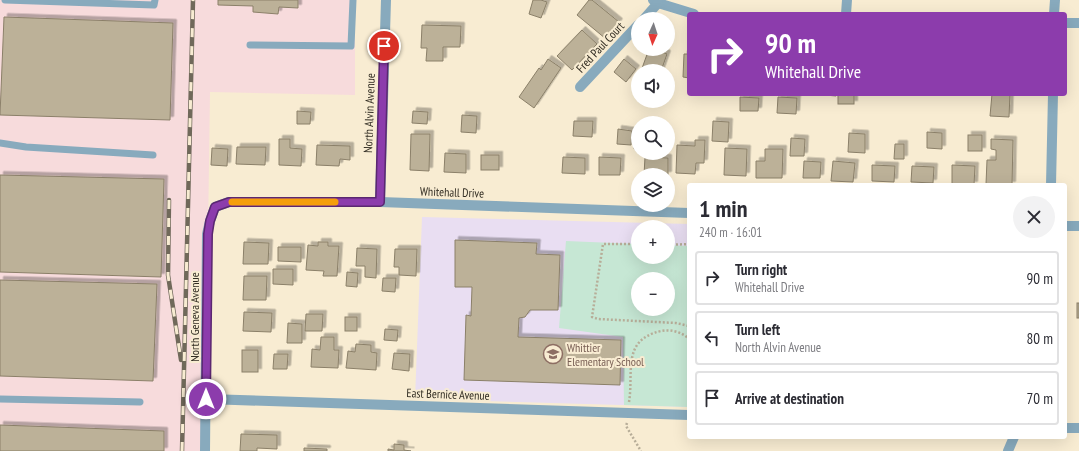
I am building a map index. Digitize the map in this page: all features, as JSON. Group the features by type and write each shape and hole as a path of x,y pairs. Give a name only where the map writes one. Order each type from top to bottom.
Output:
{"street":[{"name":"North Alvin Avenue","path":"380,202 386,0"},
{"path":"846,0 846,12"},
{"path":"1054,12 1055,0"},
{"path":"649,12 656,2 688,12"},
{"path":"1067,23 1079,23"},
{"name":"Fred Paul Court","path":"580,87 631,32"},
{"path":"1051,183 1053,96"},
{"name":"Whitehall Drive","path":"215,207 229,202 380,202 687,213"},
{"name":"North Geneva Avenue","path":"205,451 208,234 210,221 215,207"},
{"path":"1067,226 1079,226"},
{"name":"East Bernice Avenue","path":"206,399 687,415"},
{"path":"1067,428 1079,428"},
{"path":"1008,451 1013,439"}],"lane":[{"path":"5,0 154,5 155,0"},
{"path":"250,45 351,46 353,0"},
{"path":"0,143 26,147 153,155"},
{"path":"0,399 140,402"}],"path":[{"path":"631,244 603,244 592,317 598,319 670,323 687,326"},
{"path":"675,245 687,244"},
{"path":"640,451 626,426 630,392 631,357 634,350 642,340 654,333 665,330 674,331 687,337"}],"shaded area":[{"path":"0,0 355,0 355,95 210,92 205,451 0,451"},
{"name":"Whittier Elementary School","path":"422,217 631,222 631,264 675,264 675,224 687,224 687,407 415,399"}],"green space":[{"path":"566,241 631,244 631,264 675,264 675,245 687,246 687,407 624,405 623,337 559,328"}],"building":[{"path":"218,0 298,0 298,8 279,7 278,14 253,12 253,6 218,5"},
{"path":"533,0 547,2 541,18 529,14"},
{"path":"589,0 592,0 619,22 606,39 577,15"},
{"path":"4,17 173,23 170,120 0,115"},
{"path":"422,25 461,26 460,47 443,47 443,61 426,61 427,48 421,48"},
{"path":"582,30 597,44 572,70 557,56"},
{"path":"684,54 687,54 687,78 683,77"},
{"path":"646,56 666,56 663,64 644,64"},
{"path":"548,59 561,68 534,108 519,97 539,68 541,70"},
{"path":"624,59 631,65 631,76 626,82 614,72"},
{"path":"838,96 854,96 854,104 838,104"},
{"path":"992,96 1010,96 1009,117 990,116"},
{"path":"740,97 759,98 758,111 740,111"},
{"path":"778,97 797,98 796,114 777,113"},
{"path":"297,111 311,112 310,124 297,124"},
{"path":"413,111 428,112 427,124 412,123"},
{"path":"462,115 477,116 476,133 461,132"},
{"path":"574,121 593,121 592,137 573,136"},
{"path":"713,121 729,122 728,142 712,141"},
{"path":"618,129 631,131 631,145 617,144"},
{"path":"927,132 942,133 942,149 927,148"},
{"path":"849,133 865,134 865,153 848,152"},
{"path":"411,134 430,134 429,171 410,170"},
{"path":"968,135 982,135 982,151 968,151"},
{"path":"791,138 805,139 804,156 790,156"},
{"path":"279,139 290,139 290,148 302,149 301,166 279,165"},
{"path":"991,139 1013,140 1012,183 986,183 987,160 996,160 996,150 991,149"},
{"path":"695,140 705,140 704,163 696,163 695,174 676,173 677,145 695,146"},
{"path":"895,144 904,144 904,159 894,159"},
{"path":"317,145 350,146 350,160 340,159 339,166 316,165"},
{"path":"237,147 266,147 265,165 236,164"},
{"path":"212,148 228,149 227,166 211,165"},
{"path":"725,148 747,149 746,176 724,175"},
{"path":"765,149 783,149 782,178 756,178 756,161 765,161"},
{"path":"445,153 466,154 466,173 444,172"},
{"path":"481,155 499,155 499,170 481,170"},
{"path":"563,157 585,158 585,174 562,173"},
{"path":"599,157 621,158 620,175 599,175"},
{"path":"645,160 668,160 668,168 644,168"},
{"path":"804,161 821,162 820,178 803,178"},
{"path":"833,161 855,163 853,182 831,181"},
{"path":"872,165 895,166 894,182 872,181"},
{"path":"952,165 975,166 974,183 952,183"},
{"path":"912,166 934,167 933,183 911,182"},
{"path":"0,175 164,179 161,277 0,272"},
{"path":"455,240 537,243 536,254 560,255 558,310 530,310 525,317 519,318 518,337 621,340 620,385 464,380 466,315 471,316 472,287 455,287"},
{"path":"244,242 269,243 268,264 243,264"},
{"path":"318,242 328,242 328,246 339,246 337,276 323,276 324,271 306,270 308,245 318,246"},
{"path":"278,247 301,247 301,262 278,261"},
{"path":"357,248 377,249 376,278 365,277 365,266 356,266"},
{"path":"395,249 417,249 416,276 399,275 399,267 394,267"},
{"path":"273,269 293,269 293,285 273,284"},
{"path":"347,272 358,273 357,287 346,286"},
{"path":"244,276 267,276 266,300 243,300"},
{"path":"383,278 396,278 395,292 382,291"},
{"path":"0,280 157,284 153,381 0,376"},
{"path":"1077,303 1079,303 1079,318 1077,318"},
{"path":"244,312 272,313 271,332 243,331"},
{"path":"306,314 323,314 322,331 305,331"},
{"path":"345,317 357,317 357,331 345,331"},
{"path":"288,323 302,324 302,343 287,343"},
{"path":"385,329 398,330 397,341 384,340"},
{"path":"321,337 334,337 334,350 339,350 338,368 311,367 312,349 320,350"},
{"path":"356,344 371,345 371,352 377,353 376,370 346,368 348,351 355,352"},
{"path":"242,350 258,350 258,372 242,372"},
{"path":"394,353 410,354 409,371 392,369"},
{"path":"274,354 288,354 287,369 273,369"},
{"path":"0,425 164,431 164,451 0,451"},
{"path":"241,434 277,435 277,449 257,448 257,451 240,451"},
{"path":"394,444 404,445 404,450 411,451 388,451 388,449 394,450"},
{"path":"304,448 327,449 327,451 304,451"}],"railway":[{"path":"182,451 193,0"},
{"path":"169,200 168,275 181,360"}],"slow traffic":[{"path":"232,202 335,202"}],"place":[{"name":"Whittier Elementary School","path":"553,354"}],"route":[{"path":"206,399 208,234 210,221 215,207 229,202 380,202 384,46"}]}
